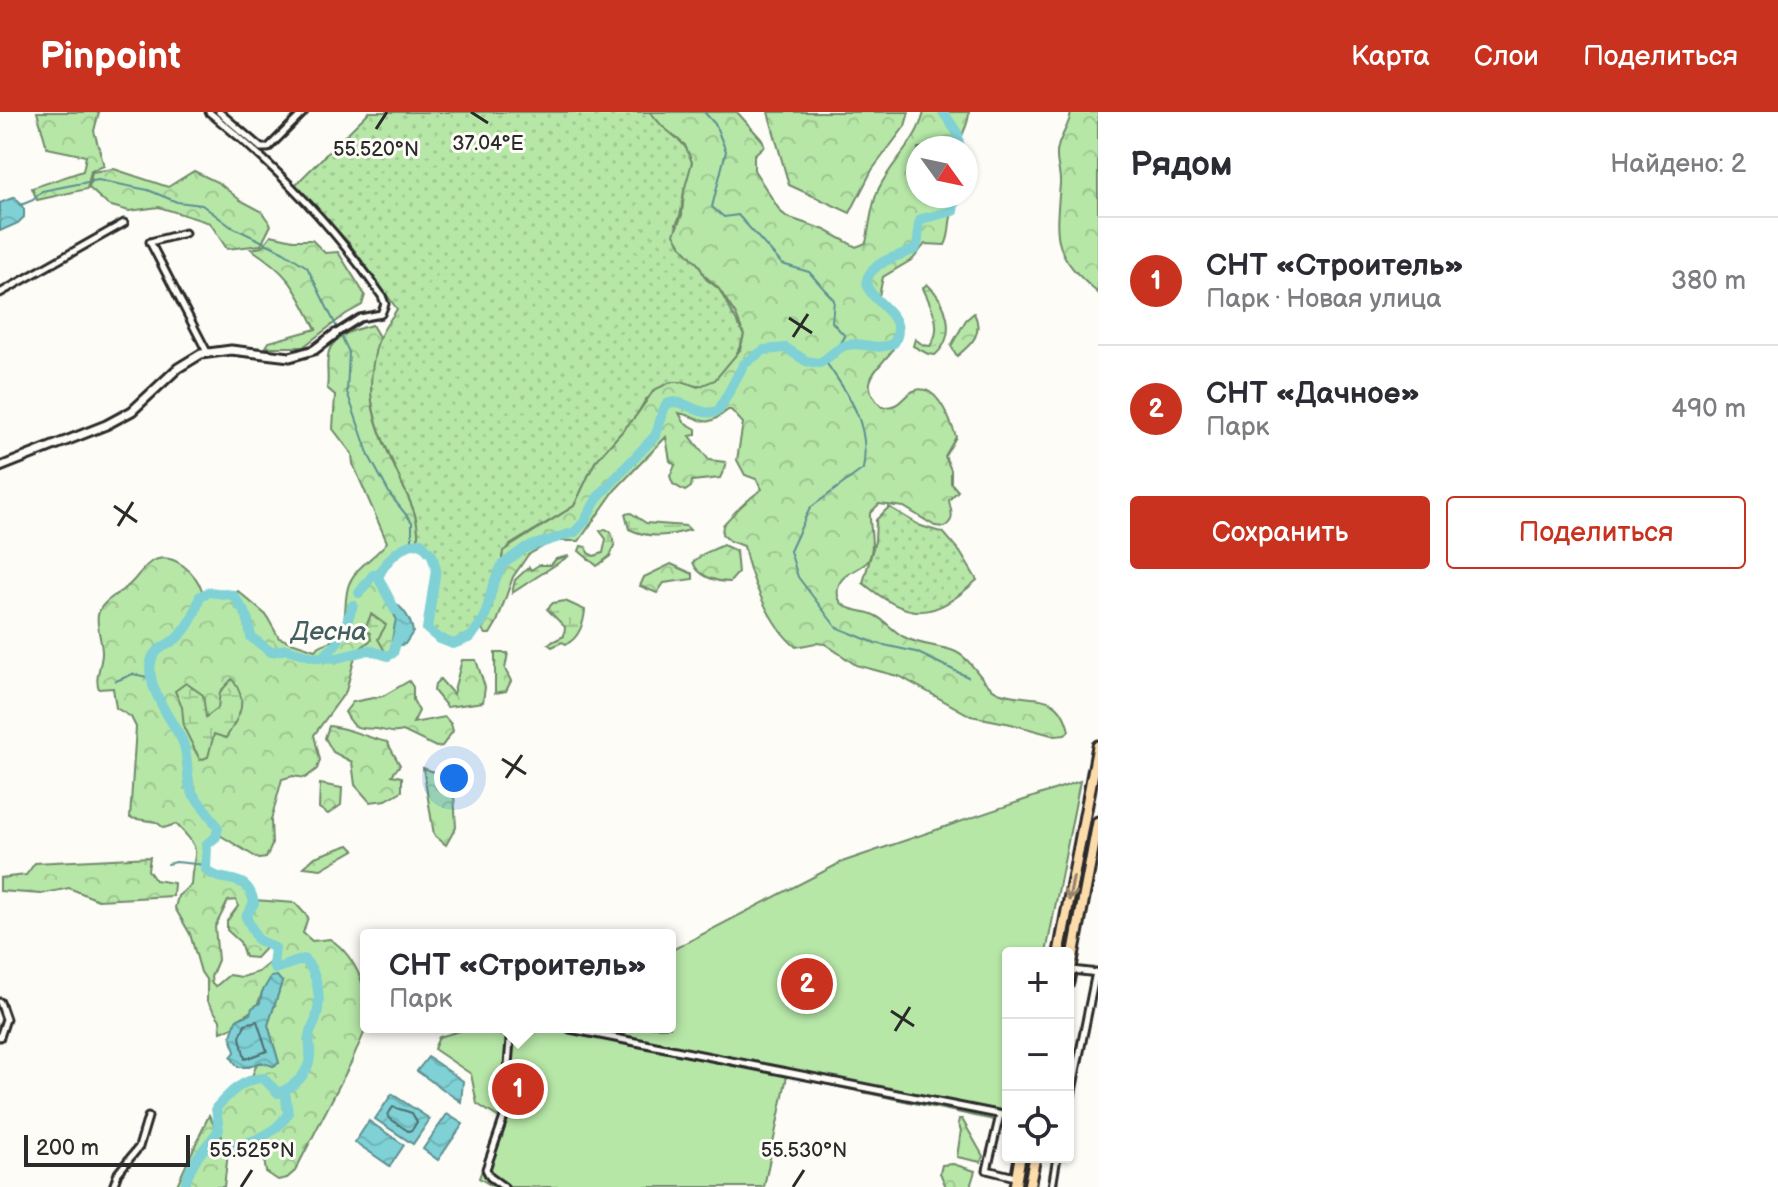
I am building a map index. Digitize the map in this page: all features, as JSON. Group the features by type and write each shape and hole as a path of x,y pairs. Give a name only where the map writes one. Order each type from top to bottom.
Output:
{"highway":[{"path":"1060,947 1098,746"},
{"path":"1074,953 1098,822"},
{"path":"1029,1187 1034,1163"}],"street":[{"path":"0,467 106,425 132,411 178,368 207,352 231,350 290,357 314,350 347,324 381,314 385,304 382,296 348,248 290,185 209,112"},
{"path":"219,112 261,148 268,148 304,112"},
{"path":"0,293 124,223"},
{"path":"185,233 150,242 207,352"},
{"path":"1072,1091 1097,972 1074,969"},
{"path":"0,1004 6,1019 0,1037"},
{"path":"504,1187 490,1177 486,1169 504,1117 511,1033"},
{"path":"590,1033 1000,1114 987,1170 1016,1182"},
{"path":"113,1187 118,1173 139,1147 148,1117"},
{"path":"1052,1187 1056,1163"}],"green space":[{"path":"37,112 99,112 94,131 104,166 91,171 87,189 37,200 32,188 83,171 86,156 47,148"},
{"path":"369,112 650,112 684,146 692,162 676,224 681,246 699,265 706,279 719,289 744,335 733,360 713,381 697,386 684,382 646,399 636,416 595,462 574,506 510,545 502,556 502,565 485,617 471,637 453,644 427,629 436,569 434,558 429,549 418,542 414,512 380,431 371,397 372,361 378,341 397,309 349,243 294,186"},
{"path":"650,112 737,112 763,141 764,146 754,155 754,170 780,211 787,217 825,230 856,247 866,243 879,188 906,148 906,208 955,208 945,245 925,244 913,259 883,277 879,296 875,299 896,320 898,334 892,345 893,350 876,370 870,384 870,391 882,407 898,403 916,390 930,393 942,406 956,437 945,456 951,470 951,483 958,491 949,500 952,518 944,527 935,526 904,507 879,504 870,513 872,544 868,561 844,577 838,588 838,596 844,605 874,615 904,637 959,654 994,690 1052,703 1065,717 1069,731 1065,735 1055,736 971,716 901,677 856,665 825,644 796,647 778,627 762,601 744,546 722,534 727,520 762,489 756,479 745,475 737,460 743,423 731,410 708,421 679,413 684,422 696,429 696,435 690,436 709,460 725,462 720,478 692,481 691,487 685,491 673,484 670,476 675,465 670,461 666,437 615,490 579,541 553,541 528,555 513,577 490,634 482,629 492,608 493,585 501,573 503,551 574,506 595,462 636,416 654,390 671,382 698,387 715,380 740,350 744,335 736,315 674,234 682,215 684,191 692,162 685,145"},
{"path":"768,112 909,112 905,126 872,170 850,213 789,185"},
{"path":"924,112 969,112 962,136 914,136"},
{"path":"1071,112 1098,112 1098,293 1064,256 1058,233 1060,179 1057,152"},
{"path":"114,169 168,187 194,171 219,183 240,200 261,211 271,225 261,245 227,249 210,223 159,207 129,211 108,205 89,188 92,172"},
{"path":"271,235 312,240 325,253 338,252 365,295 362,305 303,347 266,347 269,342 316,329 291,283 251,249 262,247"},
{"path":"927,284 940,300 947,319 946,338 935,355 913,346 915,339 930,346 936,332 935,317 923,288"},
{"path":"974,313 978,326 975,338 957,356 951,346 966,320"},
{"path":"372,325 379,337 371,379 374,413 416,519 418,542 400,550 378,577 401,620 397,644 388,656 369,650 356,653 346,691 314,735 320,760 317,769 305,778 293,776 282,779 271,820 272,845 266,858 259,859 218,834 207,844 205,854 208,873 240,883 254,900 295,903 308,917 303,933 312,941 330,939 339,946 355,966 360,978 360,1033 364,1033 295,1171 287,1178 278,1180 266,1172 263,1153 255,1147 235,1150 226,1145 216,1108 251,1079 257,1063 273,1066 279,1063 268,1025 282,982 262,992 256,1006 237,1020 236,1026 221,1032 220,1020 207,1001 207,981 201,972 190,934 175,908 178,896 191,885 194,847 176,824 164,828 156,822 130,818 136,727 131,717 116,708 113,688 99,689 97,680 102,653 98,615 107,601 129,585 148,564 167,559 190,571 203,593 233,595 238,591 266,615 279,638 315,650 337,637 344,623 347,590 352,578 387,542 353,464 352,454 333,429 335,395 327,388 327,360 333,343 345,334","holes":["236,900 238,906 227,921 227,930 240,942 245,957 256,958 269,944 275,948 274,959 258,972 242,977 229,975 216,986 212,984 211,977 218,960 215,927 228,901"]},
{"path":"889,507 921,526 944,533 977,580 947,603 921,611 894,604 863,583 875,541 876,520"},
{"path":"631,513 646,523 686,526 690,530 659,536 637,532 629,529 625,514"},
{"path":"605,529 611,532 615,545 610,556 597,566 579,551 581,546 594,556 603,553 606,539 600,531"},
{"path":"723,545 736,551 738,573 730,582 708,577 698,571 693,562"},
{"path":"569,556 512,593 515,580 529,567 531,570 539,565 551,565 556,559"},
{"path":"671,564 693,574 693,579 664,583 657,593 640,586 644,577"},
{"path":"565,601 585,610 583,620 571,642 552,647 548,644 564,636 565,627 547,609 553,603"},
{"path":"371,614 386,625 378,639 386,653 374,648 358,650 371,640 370,633 365,630"},
{"path":"495,653 508,653 505,669 511,681 506,691 495,693"},
{"path":"462,660 476,660 485,687 483,702 447,707 434,691 435,684 440,679 453,694"},
{"path":"232,679 240,695 241,709 226,738 214,734 208,757 200,760 184,728 182,707 175,691 186,683 203,695 206,717 218,708 220,692"},
{"path":"409,681 419,711 413,723 445,717 451,724 453,731 442,746 436,747 403,731 358,727 345,712 353,702 383,696"},
{"path":"329,726 387,742 400,765 392,775 402,777 402,791 386,800 370,802 355,785 352,762 333,752 325,738"},
{"path":"423,768 437,773 454,794 456,827 446,845 434,835"},
{"path":"1080,781 1047,947 1002,947 1002,1122 787,1076 764,1187 494,1187 479,1178 501,1119 477,1104 471,1074 434,1049 439,1037 453,1033 676,1033 676,948 842,862"},
{"path":"320,784 342,788 341,805 328,814 319,808"},
{"path":"349,845 354,850 321,869 304,867 315,857"},
{"path":"150,857 148,870 155,880 174,883 173,896 98,900 69,888 41,894 0,891 0,878 26,875 35,863"},
{"path":"209,1115 228,1153 224,1187 176,1187"},
{"path":"959,1119 962,1119 983,1156 981,1162 957,1157 961,1130"},
{"path":"953,1164 975,1171 970,1187 946,1187 940,1173 942,1165"}],"water":[{"path":"15,197 24,209 24,217 0,231 0,203"},
{"path":"391,601 406,614 413,632 405,644 396,646 392,640 396,618 389,605"},
{"path":"277,976 282,982 268,1025 279,1063 273,1066 261,1062 238,1067 231,1057 235,1052 231,1036 236,1020 250,1014 252,1008 260,1003 262,992 271,977"},
{"path":"428,1057 463,1081 461,1102 417,1071"},
{"path":"392,1094 430,1119 413,1144 375,1119"},
{"path":"447,1114 463,1124 438,1160 423,1149"},
{"path":"369,1121 404,1145 390,1166 355,1142"}],"waterway":[{"path":"704,112 715,124 726,151 712,207 724,217 738,215 782,264 809,272 834,300 832,322 845,336 837,350"},
{"name":"Десна","path":"943,112 958,136"},
{"path":"21,205 33,200 42,191 98,180 148,190 177,202 202,205 230,226 284,252 307,267 349,352 347,392 369,456 391,496 412,522 412,543"},
{"name":"Десна","path":"395,610 378,577 395,554 407,546 421,543 432,555 436,569 427,629 453,644 471,637 485,617 502,565 525,548 575,532 598,497 655,436 667,404 680,403 705,412 719,410 744,364 764,350 786,348 806,361 819,363 847,345 881,347 894,343 898,331 895,320 872,295 867,287 867,278 884,262 915,249 921,219 953,211 953,208"},
{"path":"825,361 856,411 865,453 863,469 810,508 790,551 798,577 836,627 875,643 916,652 968,677"},
{"path":"359,593 373,575 380,573"},
{"name":"Десна","path":"185,1187 194,1163 219,1130 216,1108 231,1093 242,1084 263,1078 278,1093 304,1074 309,1063 309,1037 318,1011 319,995 313,971 304,959 275,969 275,948 258,940 246,917 254,903 246,886 206,870 207,844 216,837 218,828 191,789 182,740 154,688 150,666 153,656 182,634 192,619 200,596 209,592 233,595 247,616 251,637 271,652 286,649 314,657 337,658 369,650 388,656 393,653 399,633"},
{"path":"324,656 339,639 353,605"},
{"path":"116,681 133,674 152,678"},
{"path":"168,864 206,865"},
{"name":"Десна","path":"209,1143 243,1143 273,1130 288,1114 285,1091"}],"place":[{"name":"СНТ «Дачное»","path":"807,984"},
{"name":"СНТ «Строитель»","path":"518,1089"}]}
